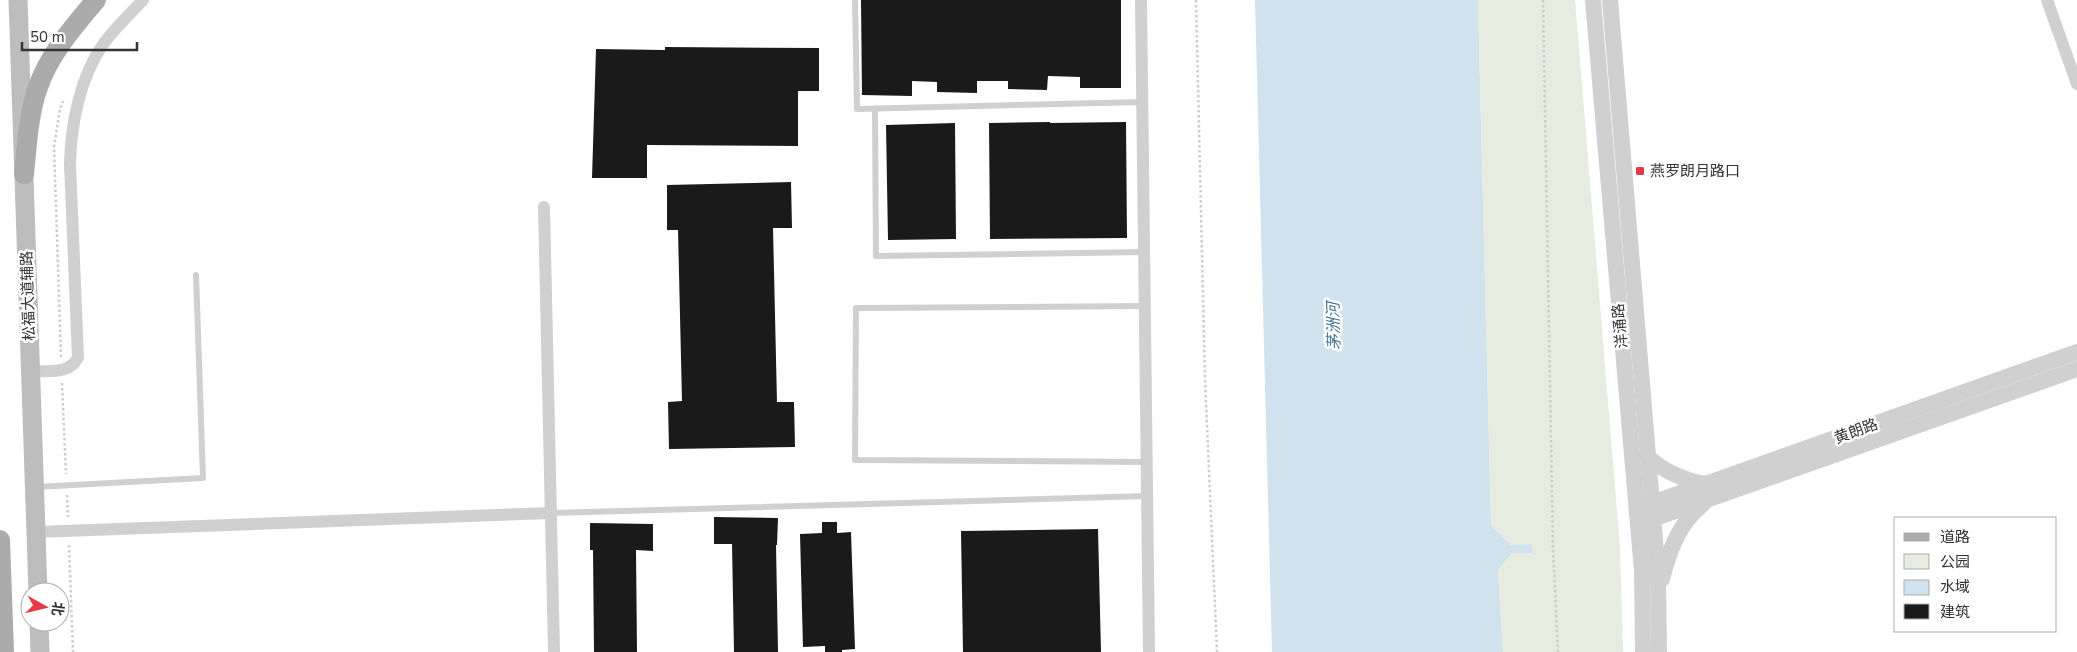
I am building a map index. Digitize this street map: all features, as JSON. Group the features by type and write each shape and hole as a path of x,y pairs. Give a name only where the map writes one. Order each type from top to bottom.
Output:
{"main road":[{"name":"松福大道辅路","path":"18,0 38,582"},
{"path":"24,174 29,130 36,93 41,79 69,33 96,0"},
{"path":"0,540 4,652"},
{"path":"39,632 40,652"}],"street":[{"path":"31,372 68,369 74,365 78,357 70,143 82,89 93,63 104,44 143,0"},
{"path":"1142,0 1149,652"},
{"name":"洋涌路","path":"1592,0 1644,512 1659,602 1659,652"},
{"name":"洋涌路","path":"1610,0 1647,456 1644,512 1643,652"},
{"path":"2047,0 2077,84"},
{"path":"544,207 554,652"},
{"name":"黄朗路","path":"1708,491 2077,352"},
{"name":"黄朗路","path":"1644,512 2077,369"},
{"path":"1647,456 1657,465 1708,491 1673,543 1664,574 1659,602"},
{"path":"36,532 551,513"}],"lane":[{"path":"855,0 858,109 1143,102"},
{"path":"875,109 876,256 1145,252"},
{"path":"34,487 203,478 196,275"},
{"path":"1145,306 856,308 855,460 1147,462"},
{"path":"551,513 1147,496"}],"path":[{"path":"1196,0 1205,380 1217,652"},
{"path":"1543,0 1553,539 1558,652"}],"green space":[{"path":"1478,0 1575,0 1620,548 1623,652 1503,652 1498,570 1512,553 1533,553 1532,544 1511,545 1491,525"}],"water":[{"name":"茅洲河","path":"1255,0 1478,0 1491,525 1511,545 1532,544 1533,553 1512,553 1498,570 1503,652 1272,652"}],"building":[{"path":"861,0 1121,0 1121,88 1080,88 1080,77 1048,76 1047,90 1008,89 1008,81 977,81 977,93 937,92 937,82 912,81 912,96 862,95"},
{"path":"665,47 819,48 819,91 798,91 798,146 647,145 647,178 592,178 596,49 665,50"},
{"path":"1126,122 1127,238 990,239 989,123"},
{"path":"955,123 956,239 888,240 886,125"},
{"path":"791,182 792,228 773,228 777,402 794,402 795,447 669,449 668,402 682,401 678,230 667,230 667,185"},
{"path":"714,517 778,518 776,545 778,652 734,652 732,544 714,544"},
{"path":"822,522 837,522 837,533 851,532 855,649 842,650 842,652 825,652 825,646 803,647 800,534 822,533"},
{"path":"590,523 653,524 653,551 636,550 637,652 594,652 593,550 590,550"},
{"path":"1098,529 1101,652 963,652 961,531"}],"place":[{"name":"燕罗朗月路口","path":"1640,171"}]}
